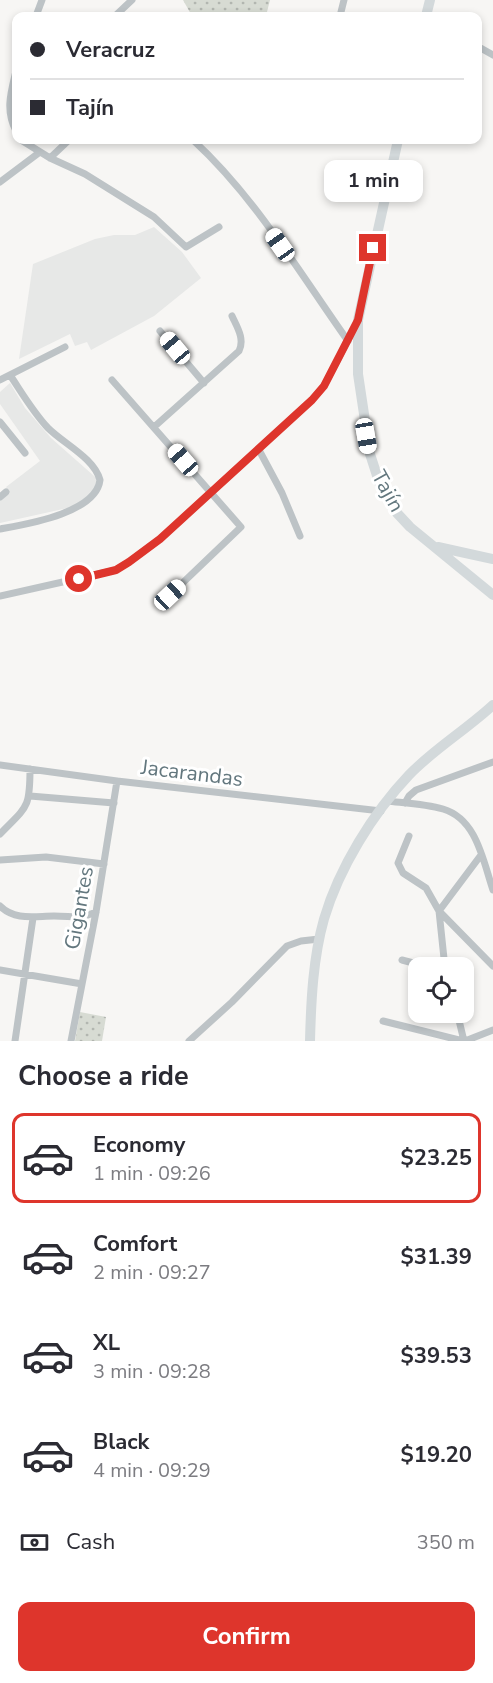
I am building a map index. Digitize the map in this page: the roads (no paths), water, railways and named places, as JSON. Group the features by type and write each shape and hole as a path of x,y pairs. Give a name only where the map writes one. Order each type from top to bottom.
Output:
{"main road":[{"name":"Tajín","path":"397,144 358,320 358,374 370,454 381,488 396,512 410,527 493,595"},
{"path":"435,546 493,559"},
{"path":"310,1041 310,1009 319,939 324,918 354,850 384,806 410,775 493,705"}],"street":[{"path":"119,12 132,0"},
{"path":"12,89 9,102 12,112"},
{"path":"27,144 50,158 85,174 154,217 186,247 219,227"},
{"path":"50,158 65,144"},
{"path":"197,144 219,164 253,207 348,340"},
{"path":"0,182 40,152"},
{"path":"154,427 239,351 242,338 232,316"},
{"path":"0,596 116,570 160,539 312,400 324,386 358,320"},
{"path":"160,331 204,383"},
{"path":"0,380 65,347"},
{"path":"0,529 27,524 72,510 87,502 100,486 99,475 79,454 48,428 10,375"},
{"path":"112,380 241,527 170,595"},
{"path":"0,422 25,453"},
{"path":"259,450 282,492 300,536"},
{"path":"405,803 416,790 493,762"},
{"name":"Jacarandas","path":"0,765 117,781 384,806 405,803 443,809 458,816 475,838 493,890"},
{"path":"0,834 26,807 30,796 30,769"},
{"name":"Gigantes","path":"71,1041 96,912 117,781"},
{"path":"30,796 114,803"},
{"path":"409,836 398,863 403,873 426,888 439,911 493,966"},
{"path":"444,957 439,911 481,855"},
{"path":"0,860 46,857 104,864"},
{"path":"0,906 13,915 33,918 55,916 81,918 96,912"},
{"path":"15,1041 33,918"},
{"path":"189,1041 288,946 301,941 319,939"},
{"path":"402,960 408,962"},
{"path":"0,970 82,984"},
{"path":"383,1020 464,1041 493,1030"},
{"path":"460,1023 464,1041"}]}
